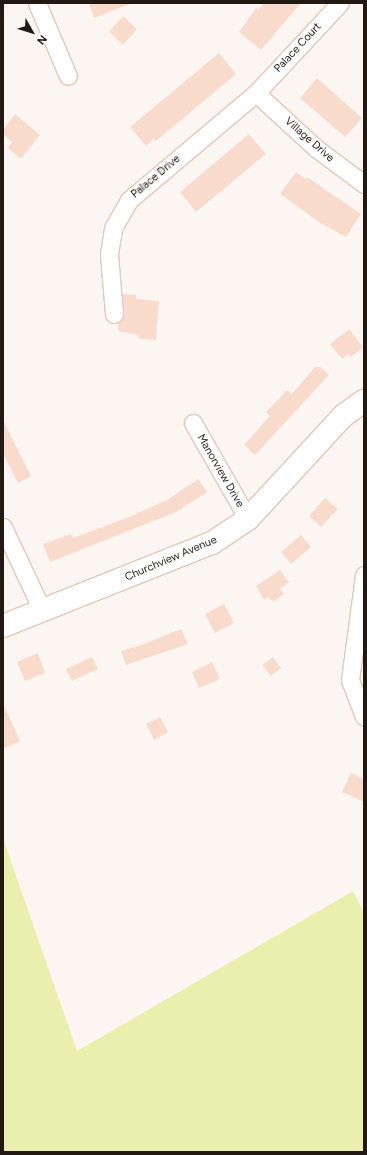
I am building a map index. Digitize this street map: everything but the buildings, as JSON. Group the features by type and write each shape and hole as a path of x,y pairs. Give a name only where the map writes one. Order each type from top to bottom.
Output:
{"street":[{"path":"37,3 68,76"},
{"name":"Palace Court","path":"256,93 340,3"},
{"name":"Village Drive","path":"256,93 317,149 364,184"},
{"name":"Palace Drive","path":"114,314 109,254 113,228 128,200 256,93"},
{"name":"Churchview Avenue","path":"3,626 43,612 212,543 248,519 343,416 364,401"},
{"name":"Manorview Drive","path":"193,423 248,519"},
{"path":"3,526 43,612"},
{"path":"364,575 350,680 364,716"}],"green space":[{"path":"3,838 77,1051 353,891 364,913 364,1152 3,1152"}]}
